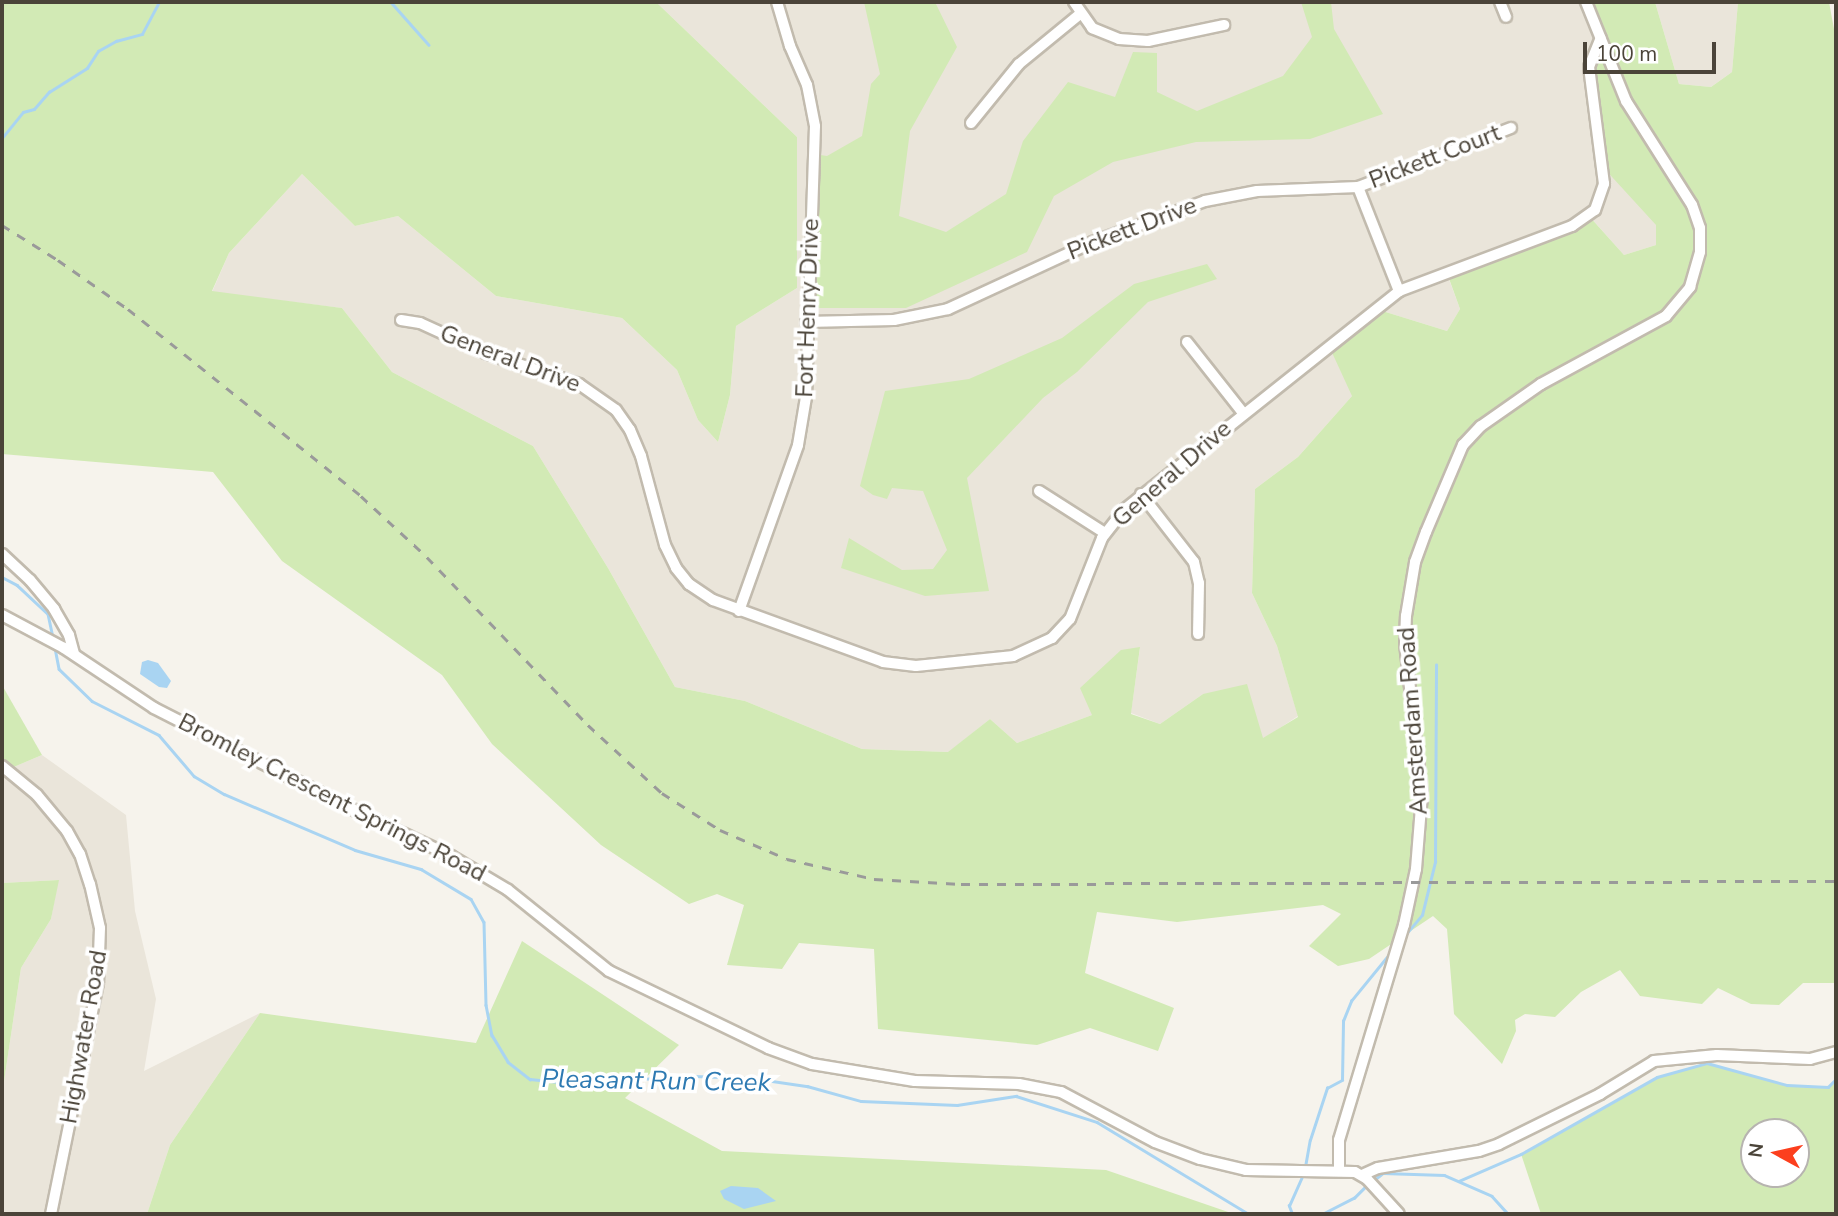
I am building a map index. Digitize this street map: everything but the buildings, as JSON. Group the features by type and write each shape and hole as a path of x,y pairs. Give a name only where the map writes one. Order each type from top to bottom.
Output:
{"street":[{"name":"Fort Henry Drive","path":"738,611 798,445 806,397 806,322 815,126 807,85 790,46 777,2"},
{"path":"1074,2 1092,28 1104,35 1133,41 1224,25"},
{"path":"1500,2 1506,17"},
{"name":"Amsterdam Road","path":"1339,1171 1339,1140 1404,925 1416,869 1422,794 1405,643 1406,616 1415,562 1426,532 1463,445 1480,426 1541,384 1666,316 1690,287 1700,252 1700,228 1692,205 1633,114 1586,2"},
{"path":"971,122 1019,64 1080,14"},
{"name":"General Drive","path":"401,320 420,323 488,354 579,384 616,410 630,430 641,456 665,545 676,568 701,594 738,611 883,662 916,666 1013,656 1052,638 1070,619 1105,533 1141,494 1399,291 1572,226 1595,210 1604,184 1590,62 1601,38"},
{"name":"Pickett Court","path":"1358,187 1511,128"},
{"name":"Pickett Drive","path":"806,322 894,320 948,309 1093,242 1205,201 1257,191 1358,187"},
{"path":"1358,187 1399,291"},
{"path":"1187,342 1243,413"},
{"path":"1039,491 1105,533"},
{"path":"1141,494 1194,562 1199,583 1198,634"},
{"path":"2,554 30,580 54,609 69,635 69,651"},
{"name":"Bromley Crescent Springs Road","path":"2,615 69,651 154,708 451,856 494,881 609,971 783,1055 812,1064 915,1082 1040,1086 1080,1100 1155,1142 1200,1159 1246,1170 1339,1171 1365,1177"},
{"name":"Highwater Road","path":"2,766 37,795 67,831 80,854 100,928 98,983 51,1214"},
{"path":"1399,1214 1365,1177 1377,1168 1479,1152 1600,1094 1654,1061 1717,1055 1810,1059 1836,1052"}],"shaded area":[{"path":"656,2 1586,2 1656,225 1656,245 1624,255 1590,217 1447,274 1460,309 1447,331 1376,309 1352,396 1298,457 1255,489 1252,593 1277,646 1298,716 1263,739 1203,694 1160,724 1131,713 1140,648 1092,715 1017,743 990,719 949,752 862,749 745,701 675,687 608,568 533,446 392,372 342,308 212,292 229,253 302,174 355,226 398,216 496,296 622,318 677,370 698,420 718,442 730,395 736,326 797,288 797,137"},
{"path":"1655,2 1738,2 1732,72 1711,87 1679,84"},
{"path":"42,755 126,815 135,911 156,999 144,1071 260,1013 170,1145 147,1214 2,1214 2,1095 21,968 51,919 58,880 2,883 2,772"}],"green space":[{"path":"2,2 656,2 797,137 797,288 736,326 730,395 718,442 698,420 677,370 622,318 496,296 398,216 355,226 302,174 229,253 212,291 342,308 392,372 533,446 608,568 675,687 745,701 862,749 948,752 990,719 1017,743 1092,715 1080,688 1121,650 1140,647 1131,714 1160,724 1203,694 1247,684 1263,738 1298,717 1277,646 1252,593 1255,489 1298,457 1352,396 1329,346 1376,309 1447,331 1460,309 1447,273 1589,216 1624,255 1656,245 1656,225 1602,166 1589,67 1601,38 1586,2 1655,2 1679,84 1711,87 1732,72 1738,2 1829,2 1836,40 1836,983 1803,983 1779,1005 1751,1004 1718,988 1702,1004 1640,996 1620,970 1581,992 1555,1017 1525,1014 1515,1020 1516,1031 1502,1064 1454,1014 1447,929 1433,916 1369,959 1338,966 1309,946 1341,914 1323,905 1177,922 1097,912 1085,973 1174,1008 1158,1051 1090,1028 1037,1045 878,1029 874,949 799,943 782,969 727,965 744,905 717,894 689,904 601,845 492,744 442,675 282,561 213,472 2,454"},
{"path":"864,2 935,2 957,47 910,131 899,216 946,232 1006,194 1023,141 1068,82 1115,97 1133,52 1157,53 1157,92 1197,111 1283,76 1312,37 1301,2 1331,2 1334,29 1383,114 1310,139 1196,142 1113,162 1054,196 1027,252 906,308 818,308 807,300 814,154 827,156 862,136 871,84 880,74"},
{"path":"1207,264 1217,279 1148,302 1077,372 1043,398 967,478 989,591 925,596 841,568 849,538 902,570 933,569 947,550 923,491 892,488 887,499 873,495 860,486 885,391 969,379 1062,338 1134,284"},
{"path":"2,685 42,755 2,772"},
{"path":"59,880 51,919 21,968 2,1095 2,883"},
{"path":"522,941 679,1045 625,1098 722,1151 1106,1170 1234,1214 147,1214 170,1145 260,1013 476,1043"},
{"path":"1707,1063 1787,1085 1828,1087 1836,1079 1836,1214 1541,1214 1521,1154 1657,1077"}],"water":[{"path":"148,660 158,663 171,681 167,688 159,687 140,674 142,662"},
{"path":"731,1186 758,1188 776,1201 744,1209 724,1199 720,1191"}],"waterway":[{"path":"2,138 23,112 34,109 49,92 87,68 98,51 116,41 142,34 159,2"},
{"path":"391,2 429,45"},
{"name":"Pleasant Run Creek","path":"2,577 17,585 48,614 53,638"},
{"name":"Pleasant Run Creek","path":"55,648 59,669 92,701 159,735 194,776 224,794 355,850 421,869 471,899 484,922 486,1005 492,1035 508,1062 530,1079 568,1083 693,1076 752,1078 807,1086 861,1101 957,1105 1016,1096 1097,1122 1249,1214"},
{"path":"1406,934 1422,915 1435,862 1436,665"},
{"path":"1305,1167 1310,1140 1327,1088 1342,1080 1343,1021 1351,1001 1391,952"},
{"name":"Pleasant Run Creek","path":"1459,1181 1521,1154 1657,1077 1707,1063 1787,1085 1828,1087 1836,1079"},
{"path":"1292,1214 1289,1206 1304,1173"},
{"name":"Pleasant Run Creek","path":"1374,1180 1383,1173 1444,1175 1492,1196 1508,1214"},
{"name":"Pleasant Run Creek","path":"1322,1214 1354,1198 1368,1184"}],"railway":[{"path":"2,225 128,309 361,496 427,557 588,725 662,793 720,830 787,859 874,879 961,884 1836,881"}]}
